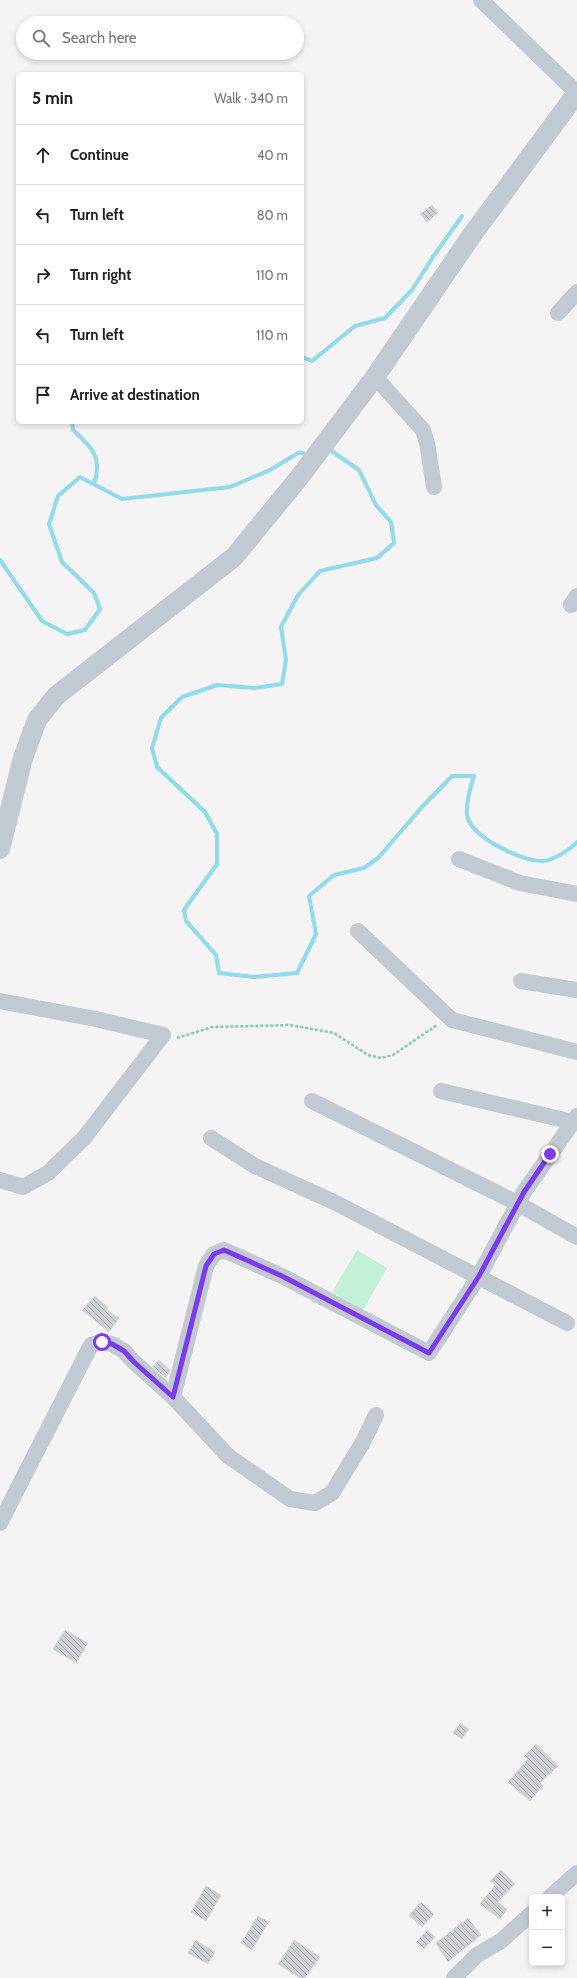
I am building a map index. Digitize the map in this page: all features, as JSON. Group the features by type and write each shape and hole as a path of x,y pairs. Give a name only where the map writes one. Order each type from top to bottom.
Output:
{"street":[{"path":"0,849 23,758 37,720 56,696 234,557 298,479 375,377 472,235 577,93 481,0"},
{"path":"558,313 577,292"},
{"path":"375,377 422,430 428,443 434,487"},
{"path":"459,859 520,883 577,894"},
{"path":"358,931 452,1020 577,1052"},
{"path":"521,981 577,990"},
{"path":"0,1001 96,1019 163,1035 84,1138 48,1173 23,1186 0,1180"},
{"path":"173,1397 206,1266 214,1254 224,1250 282,1276 429,1353 479,1276 517,1203 576,1120 441,1091"},
{"path":"312,1101 517,1203 577,1237"},
{"path":"212,1138 255,1166 336,1203 567,1322"},
{"path":"0,1523 91,1345 102,1342 112,1344 124,1351 173,1397 228,1456 290,1499 315,1503 332,1493 363,1442 376,1415"},
{"path":"554,1894 577,1874"},
{"path":"454,1978 477,1955 501,1941 529,1916"}],"path":[{"path":"163,1035 178,1038 212,1027 290,1025 334,1033 368,1055 381,1058 393,1055 441,1023 452,1020"}],"green space":[{"path":"357,1250 387,1268 363,1310 332,1292"}],"building":[{"path":"432,205 438,213 427,222 420,214"},
{"path":"95,1296 108,1308 106,1310 119,1318 109,1332 82,1310"},
{"path":"159,1360 170,1370 166,1378 153,1367"},
{"path":"65,1630 88,1643 76,1663 53,1649"},
{"path":"460,1723 469,1729 462,1739 453,1733"},
{"path":"536,1744 558,1766 540,1783 543,1786 530,1801 508,1782 528,1759 524,1756"},
{"path":"501,1870 515,1884 498,1902 507,1910 500,1919 480,1904 495,1885 490,1881"},
{"path":"206,1886 221,1895 206,1921 191,1912"},
{"path":"421,1902 434,1914 422,1927 409,1915"},
{"path":"258,1916 269,1922 252,1950 241,1943"},
{"path":"468,1918 481,1935 448,1962 436,1943"},
{"path":"427,1930 435,1937 424,1949 416,1942"},
{"path":"195,1940 215,1952 208,1964 188,1953"},
{"path":"294,1940 320,1957 305,1978 300,1978 278,1964"}],"waterway":[{"path":"304,358 312,361 355,326 385,318 412,290 462,216"},
{"path":"72,424 73,430 86,442 94,454 97,467 94,484"},
{"path":"333,452 359,470 376,505 391,522 394,543 377,558 320,571 298,595 281,627 286,660 282,684 254,688 217,685 182,697 161,718 152,748 157,767 205,812 217,834 217,864 184,910 186,921 216,955 219,973 254,977 297,973 316,934 309,896 334,875 364,868 378,858 421,808 452,776 474,776 468,800 467,815 470,823 477,832 499,847 523,857 543,861 561,854 577,842"},
{"path":"0,560 42,621 67,634 85,630 100,609 94,593 62,562 49,524 58,496 80,477 122,499 230,487 270,470 298,453 303,453"}],"route":[{"path":"102,1342 112,1344 124,1351 173,1397 206,1266 214,1254 224,1250 282,1276 429,1353 479,1276 517,1203 550,1154"}]}
